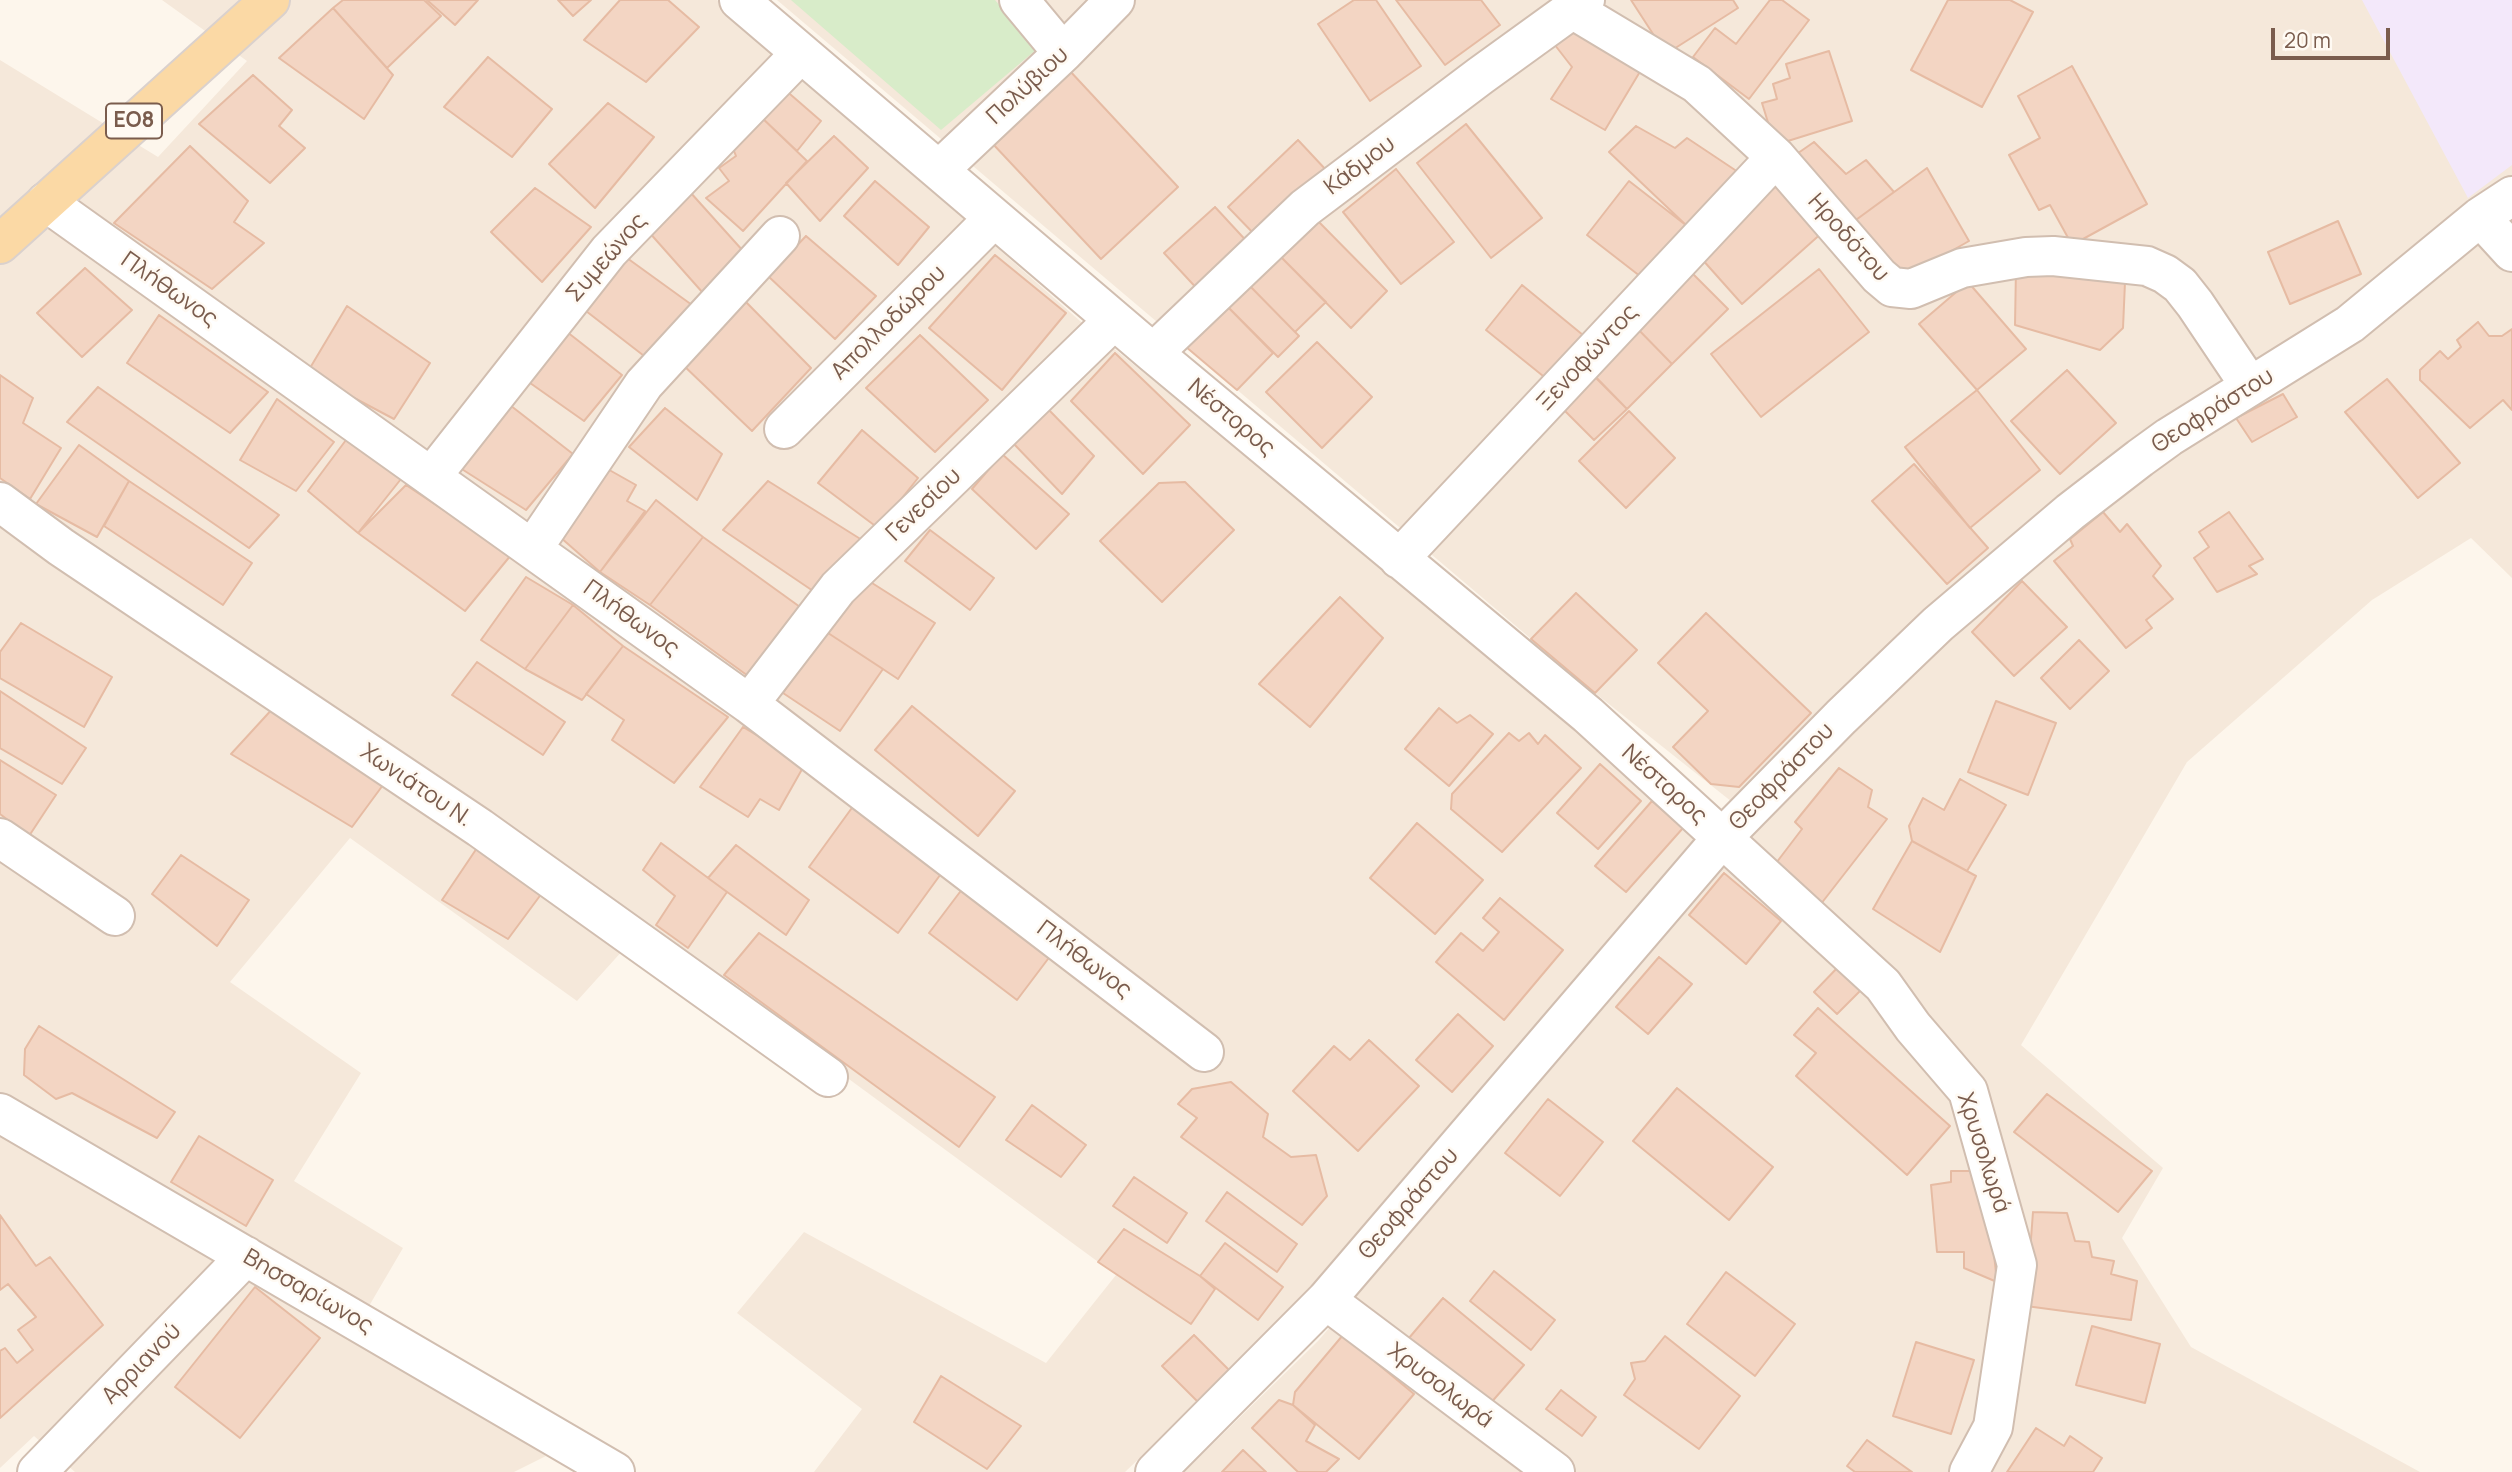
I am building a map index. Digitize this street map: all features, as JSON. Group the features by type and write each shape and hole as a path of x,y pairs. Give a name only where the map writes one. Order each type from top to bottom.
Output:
{"main road":[{"name":"ΕΟ8","path":"0,244 270,0"}],"street":[{"name":"Νέστορος","path":"739,0 1153,353 1588,715 1722,838"},
{"path":"1019,0 1063,53"},
{"name":"Πολύβιου","path":"939,170 1115,0"},
{"name":"Ηροδότου","path":"1579,5 1697,84 1776,157 1879,276 1892,287 1911,289 1962,268 2026,257 2053,256 2147,266 2180,285 2250,386"},
{"name":"Κάδμου","path":"1153,353 1305,208 1579,5"},
{"name":"Συμεώνος","path":"431,477 609,251 800,54"},
{"name":"Ξενοφώντος","path":"1399,559 1776,157"},
{"name":"Θεοφράστου","path":"1155,1472 1326,1300 1722,838 1938,625 2070,512 2169,436 2350,324 2480,217 2512,196"},
{"name":"Πλήθωνος","path":"46,202 749,704 1204,1052"},
{"path":"2480,217 2512,252"},
{"name":"Απολλοδώρου","path":"784,429 994,218"},
{"path":"533,548 645,384 780,236"},
{"name":"Γενεσίου","path":"749,704 838,588 1114,320"},
{"name":"Χωνιάτου Ν.","path":"0,502 61,547 480,828 828,1077"},
{"path":"0,838 115,916"},
{"name":"Χρυσολωρά","path":"1722,838 1883,985 1913,1027 1968,1091 2017,1265 1993,1427 1969,1472"},
{"name":"Βησσαρίωνος","path":"6,1126 246,1256 615,1472"},
{"name":"Αρριανού","path":"37,1472 246,1256"},
{"name":"Χρυσολωρά","path":"1326,1300 1555,1472"}],"shaded area":[{"path":"162,0 717,0 1080,321 1483,648 1701,838 1306,1298 1125,1472 814,1472 862,1409 737,1313 804,1232 1046,1363 1116,1275 643,928 577,1001 350,838 230,982 361,1073 294,1181 403,1248 352,1335 546,1456 514,1472 75,1472 34,1436 0,1468 0,60 158,157 247,61"},
{"path":"777,0 2512,0 2512,578 2471,538 2372,600 2187,762 2021,1045 2163,1168 2122,1238 2191,1347 2420,1472 1184,1472 1318,1341 1761,825 1595,693"},
{"path":"2362,0 2512,0 2512,165 2468,198"}],"green space":[{"path":"791,0 995,0 1037,49 941,130"}],"building":[{"path":"343,0 424,0 441,16 387,68 333,8"},
{"path":"427,0 478,0 455,25"},
{"path":"558,0 591,0 573,16"},
{"path":"620,0 668,0 699,27 646,82 584,40"},
{"path":"1354,0 1376,0 1421,66 1370,101 1318,24"},
{"path":"1396,0 1481,0 1500,25 1445,65"},
{"path":"1631,0 1733,0 1738,8 1666,54"},
{"path":"1770,0 1782,0 1809,20 1749,99 1693,57 1715,28 1736,44"},
{"path":"1948,0 2010,0 2033,12 1982,107 1911,70"},
{"path":"333,8 393,75 364,119 279,58"},
{"path":"1579,18 1644,65 1605,130 1551,99 1572,67 1551,40"},
{"path":"1829,51 1852,121 1775,145 1762,103 1777,99 1773,84 1790,78 1786,64"},
{"path":"488,57 552,109 512,157 444,107"},
{"path":"2072,66 2147,204 2072,245 2050,205 2039,210 2009,155 2040,138 2018,96"},
{"path":"1069,70 1178,187 1101,259 992,143"},
{"path":"253,75 292,110 279,126 305,148 270,183 199,124"},
{"path":"783,88 821,121 797,151 759,115"},
{"path":"608,103 654,137 595,208 549,164"},
{"path":"759,115 807,161 743,231 706,198 729,181 719,168 736,156 730,141"},
{"path":"1466,124 1542,218 1491,258 1417,163"},
{"path":"1636,126 1675,148 1687,138 1738,172 1687,226 1609,152"},
{"path":"834,136 868,168 820,221 786,183"},
{"path":"1298,140 1327,171 1257,237 1228,207"},
{"path":"1814,142 1846,174 1866,160 1894,192 1849,225 1791,158"},
{"path":"190,146 248,201 234,222 264,243 212,289 114,223"},
{"path":"1927,168 1969,241 1904,278 1849,225"},
{"path":"1396,169 1454,242 1401,284 1343,212"},
{"path":"1774,177 1824,231 1742,304 1693,249"},
{"path":"875,181 929,227 898,265 844,216"},
{"path":"1629,181 1687,226 1645,280 1587,235"},
{"path":"535,188 591,227 542,282 491,232"},
{"path":"690,192 744,252 703,293 648,231"},
{"path":"1215,207 1252,247 1201,293 1164,253"},
{"path":"1315,218 1387,291 1351,328 1278,254"},
{"path":"2338,221 2361,274 2290,304 2268,252"},
{"path":"806,236 876,296 835,339 768,276"},
{"path":"1278,254 1326,302 1295,332 1248,284"},
{"path":"995,255 1066,313 1002,390 929,328"},
{"path":"627,258 692,305 648,359 586,311"},
{"path":"85,268 132,310 82,357 37,313"},
{"path":"1687,268 1728,309 1672,364 1632,323"},
{"path":"2016,268 2125,282 2123,328 2100,350 2015,325"},
{"path":"1819,269 1869,332 1761,417 1711,354"},
{"path":"1242,278 1299,336 1278,357 1221,300"},
{"path":"1968,282 2026,349 1977,390 1919,324"},
{"path":"1522,285 1589,340 1553,384 1486,330"},
{"path":"1221,300 1273,353 1237,390 1179,341"},
{"path":"745,301 811,368 752,431 682,364"},
{"path":"347,306 430,363 394,419 307,373"},
{"path":"159,315 268,392 230,433 127,363"},
{"path":"2478,322 2489,336 2502,336 2512,329 2512,410 2503,400 2470,428 2420,380 2420,370 2440,351 2448,359 2461,347 2457,340"},
{"path":"1632,323 1672,364 1627,409 1587,368"},
{"path":"562,328 622,375 584,421 523,378"},
{"path":"920,335 988,400 935,452 866,388"},
{"path":"1317,342 1372,397 1322,448 1266,392"},
{"path":"1115,353 1190,425 1143,474 1071,401"},
{"path":"2067,370 2116,423 2060,474 2011,421"},
{"path":"1591,373 1627,409 1594,440 1558,404"},
{"path":"0,375 33,398 23,423 61,448 30,499 0,478"},
{"path":"2387,379 2460,463 2418,498 2345,412"},
{"path":"98,387 279,515 249,548 67,422"},
{"path":"1977,390 2040,470 1970,528 1905,447"},
{"path":"2283,394 2297,417 2252,442 2236,418"},
{"path":"277,399 334,442 296,491 240,460"},
{"path":"506,402 573,454 526,510 457,466"},
{"path":"665,408 722,454 697,500 629,447"},
{"path":"1047,408 1094,456 1062,494 1013,443"},
{"path":"1629,411 1675,458 1626,508 1579,461"},
{"path":"862,430 918,478 878,528 818,483"},
{"path":"346,440 401,479 358,533 308,491"},
{"path":"79,445 129,481 97,537 36,504"},
{"path":"1002,454 1069,514 1036,549 972,489"},
{"path":"1914,464 1988,548 1947,584 1872,501"},
{"path":"604,467 636,485 627,501 645,511 600,572 560,537"},
{"path":"129,481 252,563 223,605 104,526"},
{"path":"768,481 862,540 819,595 723,530"},
{"path":"1185,482 1234,530 1162,602 1100,541 1159,483"},
{"path":"406,485 511,555 465,611 358,533"},
{"path":"656,500 703,537 650,605 600,572"},
{"path":"2103,512 2120,532 2127,524 2161,566 2153,576 2173,599 2146,620 2152,628 2126,648 2054,561 2073,546 2070,539"},
{"path":"2229,512 2263,559 2249,566 2257,574 2217,592 2194,558 2209,547 2199,532"},
{"path":"930,530 994,578 970,610 905,561"},
{"path":"703,537 807,612 755,681 650,605"},
{"path":"861,576 935,623 898,679 825,631"},
{"path":"526,577 573,605 525,669 481,640"},
{"path":"2022,581 2067,627 2014,676 1972,632"},
{"path":"1576,593 1637,650 1595,693 1531,639"},
{"path":"1340,597 1383,638 1310,727 1259,684"},
{"path":"573,605 623,646 582,700 525,669"},
{"path":"1706,613 1811,713 1739,787 1711,784 1673,747 1708,711 1658,663"},
{"path":"21,623 112,677 84,727 0,678 0,652"},
{"path":"825,631 883,669 840,731 783,693"},
{"path":"2079,640 2109,671 2070,709 2041,678"},
{"path":"623,646 728,717 674,783 612,740 624,720 586,694"},
{"path":"477,662 565,722 543,755 452,695"},
{"path":"0,691 86,748 62,784 0,748"},
{"path":"1996,701 2056,723 2028,795 1968,772"},
{"path":"275,706 383,785 352,827 231,754"},
{"path":"912,706 1015,791 978,836 875,750"},
{"path":"1439,708 1457,723 1470,715 1493,734 1449,786 1405,749"},
{"path":"743,727 805,764 779,810 760,799 748,817 700,787"},
{"path":"1509,733 1519,741 1529,733 1538,744 1545,735 1581,768 1502,852 1451,809 1452,794"},
{"path":"0,760 56,795 29,836 0,814"},
{"path":"1600,764 1641,801 1598,849 1557,813"},
{"path":"1839,768 1872,790 1868,807 1887,819 1817,909 1770,871 1802,829 1795,822"},
{"path":"1960,779 2006,805 1967,871 1912,841 1909,826 1923,798 1944,810"},
{"path":"1652,801 1683,828 1626,892 1595,866"},
{"path":"854,805 943,871 898,933 809,867"},
{"path":"1417,823 1483,880 1435,934 1370,878"},
{"path":"1912,841 1976,876 1940,952 1873,909"},
{"path":"661,843 727,892 688,948 656,925 675,896 643,870"},
{"path":"479,845 542,893 508,939 442,900"},
{"path":"736,845 809,900 786,935 708,878"},
{"path":"181,855 249,900 217,946 152,894"},
{"path":"1724,873 1781,921 1746,964 1689,915"},
{"path":"966,884 1054,951 1017,1000 929,933"},
{"path":"1500,898 1563,950 1504,1020 1436,962 1461,933 1483,951 1499,932 1483,918"},
{"path":"759,933 995,1097 959,1147 724,975"},
{"path":"1659,957 1692,984 1648,1034 1616,1007"},
{"path":"1840,965 1864,987 1837,1014 1814,992"},
{"path":"1818,1008 1950,1126 1907,1175 1796,1076 1816,1053 1794,1035"},
{"path":"1458,1014 1493,1046 1452,1092 1416,1060"},
{"path":"39,1026 175,1112 157,1138 72,1093 56,1099 24,1075 25,1049"},
{"path":"1369,1040 1419,1086 1358,1151 1293,1091 1334,1046 1350,1060"},
{"path":"1231,1082 1268,1114 1263,1137 1291,1157 1316,1155 1327,1196 1302,1225 1181,1137 1197,1118 1178,1104 1192,1089"},
{"path":"1677,1088 1773,1167 1729,1220 1633,1141"},
{"path":"2047,1094 2152,1171 2118,1212 2014,1132"},
{"path":"1548,1099 1603,1142 1560,1196 1505,1153"},
{"path":"1032,1105 1086,1145 1061,1177 1006,1140"},
{"path":"199,1136 273,1180 246,1226 171,1182"},
{"path":"1951,1171 1985,1171 1997,1282 1964,1268 1964,1252 1937,1252 1931,1185 1951,1182"},
{"path":"1134,1177 1187,1213 1167,1243 1113,1206"},
{"path":"1227,1192 1297,1244 1277,1272 1206,1221"},
{"path":"2033,1212 2067,1213 2075,1241 2089,1242 2092,1257 2114,1261 2111,1274 2137,1281 2131,1320 2026,1306"},
{"path":"0,1215 36,1266 50,1257 103,1325 0,1418 0,1351 5,1348 17,1363 33,1350 18,1330 36,1317 8,1284 0,1290"},
{"path":"1124,1229 1200,1276 1215,1289 1191,1324 1098,1262"},
{"path":"1225,1243 1283,1287 1258,1320 1200,1276"},
{"path":"1494,1271 1555,1320 1531,1350 1470,1301"},
{"path":"1726,1272 1795,1324 1755,1376 1687,1324"},
{"path":"255,1287 320,1338 240,1438 175,1387"},
{"path":"1443,1298 1524,1365 1489,1405 1409,1338"},
{"path":"2092,1326 2160,1344 2145,1403 2076,1385"},
{"path":"1194,1335 1229,1370 1198,1402 1162,1366"},
{"path":"1343,1335 1414,1394 1359,1459 1293,1405 1295,1392"},
{"path":"1665,1336 1740,1396 1699,1449 1624,1395 1635,1379 1631,1363 1645,1361"},
{"path":"1916,1342 1974,1360 1951,1434 1893,1416"},
{"path":"941,1376 1021,1426 987,1469 914,1422"},
{"path":"1561,1390 1596,1417 1582,1436 1546,1409"},
{"path":"1279,1400 1293,1405 1315,1425 1306,1441 1339,1459 1326,1472 1298,1472 1252,1428"},
{"path":"2036,1428 2064,1446 2070,1436 2102,1458 2093,1472 2007,1472"},
{"path":"1867,1440 1912,1472 1855,1472 1847,1466"},
{"path":"1243,1450 1266,1472 1222,1472"}]}
